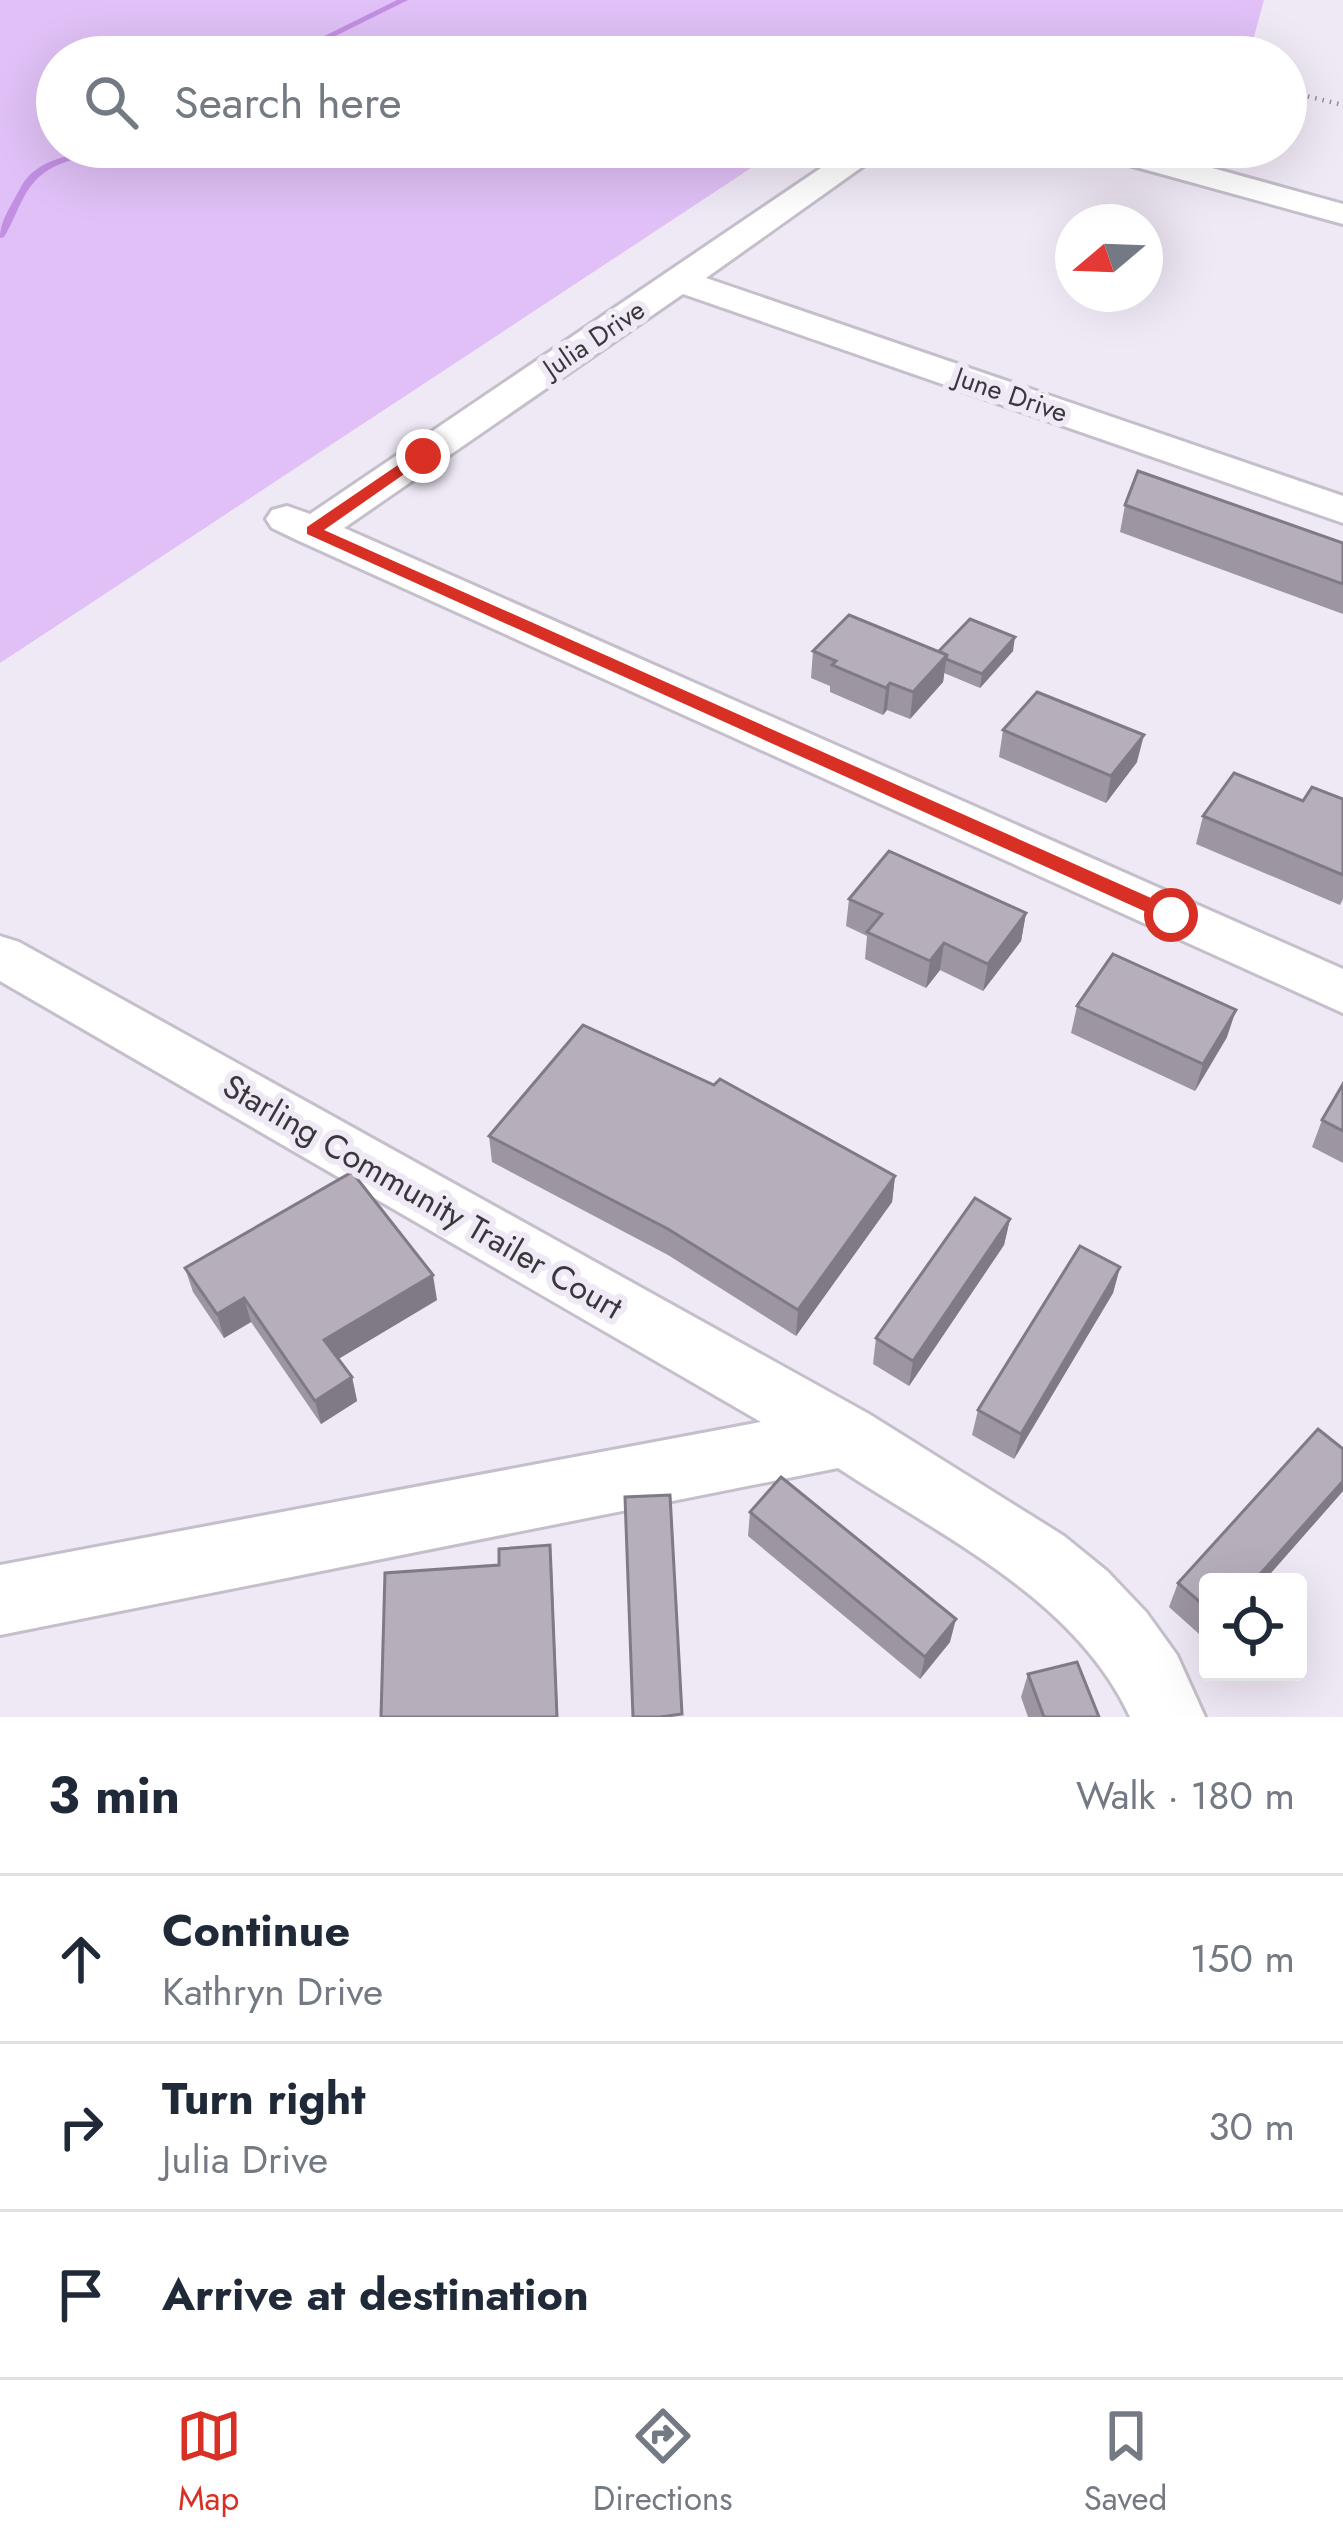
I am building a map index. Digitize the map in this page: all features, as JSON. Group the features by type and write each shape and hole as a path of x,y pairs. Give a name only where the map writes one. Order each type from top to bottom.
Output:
{"street":[{"name":"Julia Drive","path":"844,168 680,281 300,525 1343,992"},
{"path":"1176,168 1343,214"},
{"name":"June Drive","path":"680,281 1343,510"},
{"name":"Starling Community Trailer Court","path":"0,956 846,1436 1039,1560 1082,1595 1121,1637 1168,1717"},
{"path":"0,1600 846,1436"}],"path":[{"path":"1307,96 1343,105"}],"shaded area":[{"path":"0,0 1264,0 1254,36 36,36 36,168 751,168 0,663"}],"building":[{"path":"1138,471 1343,543 1343,584 1125,505"},
{"path":"849,615 947,655 913,692 890,683 886,688 832,665 836,661 813,651"},
{"path":"970,619 1015,637 982,674 946,659 939,651"},
{"path":"1037,692 1144,735 1111,776 1003,730"},
{"path":"1234,773 1303,801 1312,787 1343,799 1343,875 1203,816"},
{"path":"889,851 1026,913 988,964 944,943 930,961 867,932 882,914 849,899"},
{"path":"1113,954 1236,1010 1203,1064 1077,1006"},
{"path":"583,1025 714,1085 720,1079 895,1176 798,1310 668,1229 489,1136"},
{"path":"1343,1084 1343,1131 1322,1120"},
{"path":"352,1172 433,1275 324,1340 352,1377 315,1401 244,1298 217,1314 185,1268"},
{"path":"975,1198 1010,1219 913,1361 876,1338"},
{"path":"1080,1246 1120,1267 1021,1434 978,1410"},
{"path":"1318,1429 1343,1449 1343,1481 1261,1573 1199,1573 1199,1601 1178,1583"},
{"path":"781,1477 956,1619 925,1657 750,1512"},
{"path":"670,1495 682,1714 633,1717 625,1497"},
{"path":"550,1545 557,1717 381,1717 385,1573 499,1565 499,1549"},
{"path":"1077,1662 1099,1717 1044,1717 1028,1674"}],"waterway":[{"path":"329,36 404,0"},
{"path":"0,235 29,181 46,168"}],"route":[{"path":"423,456 313,531 1171,915"}]}
